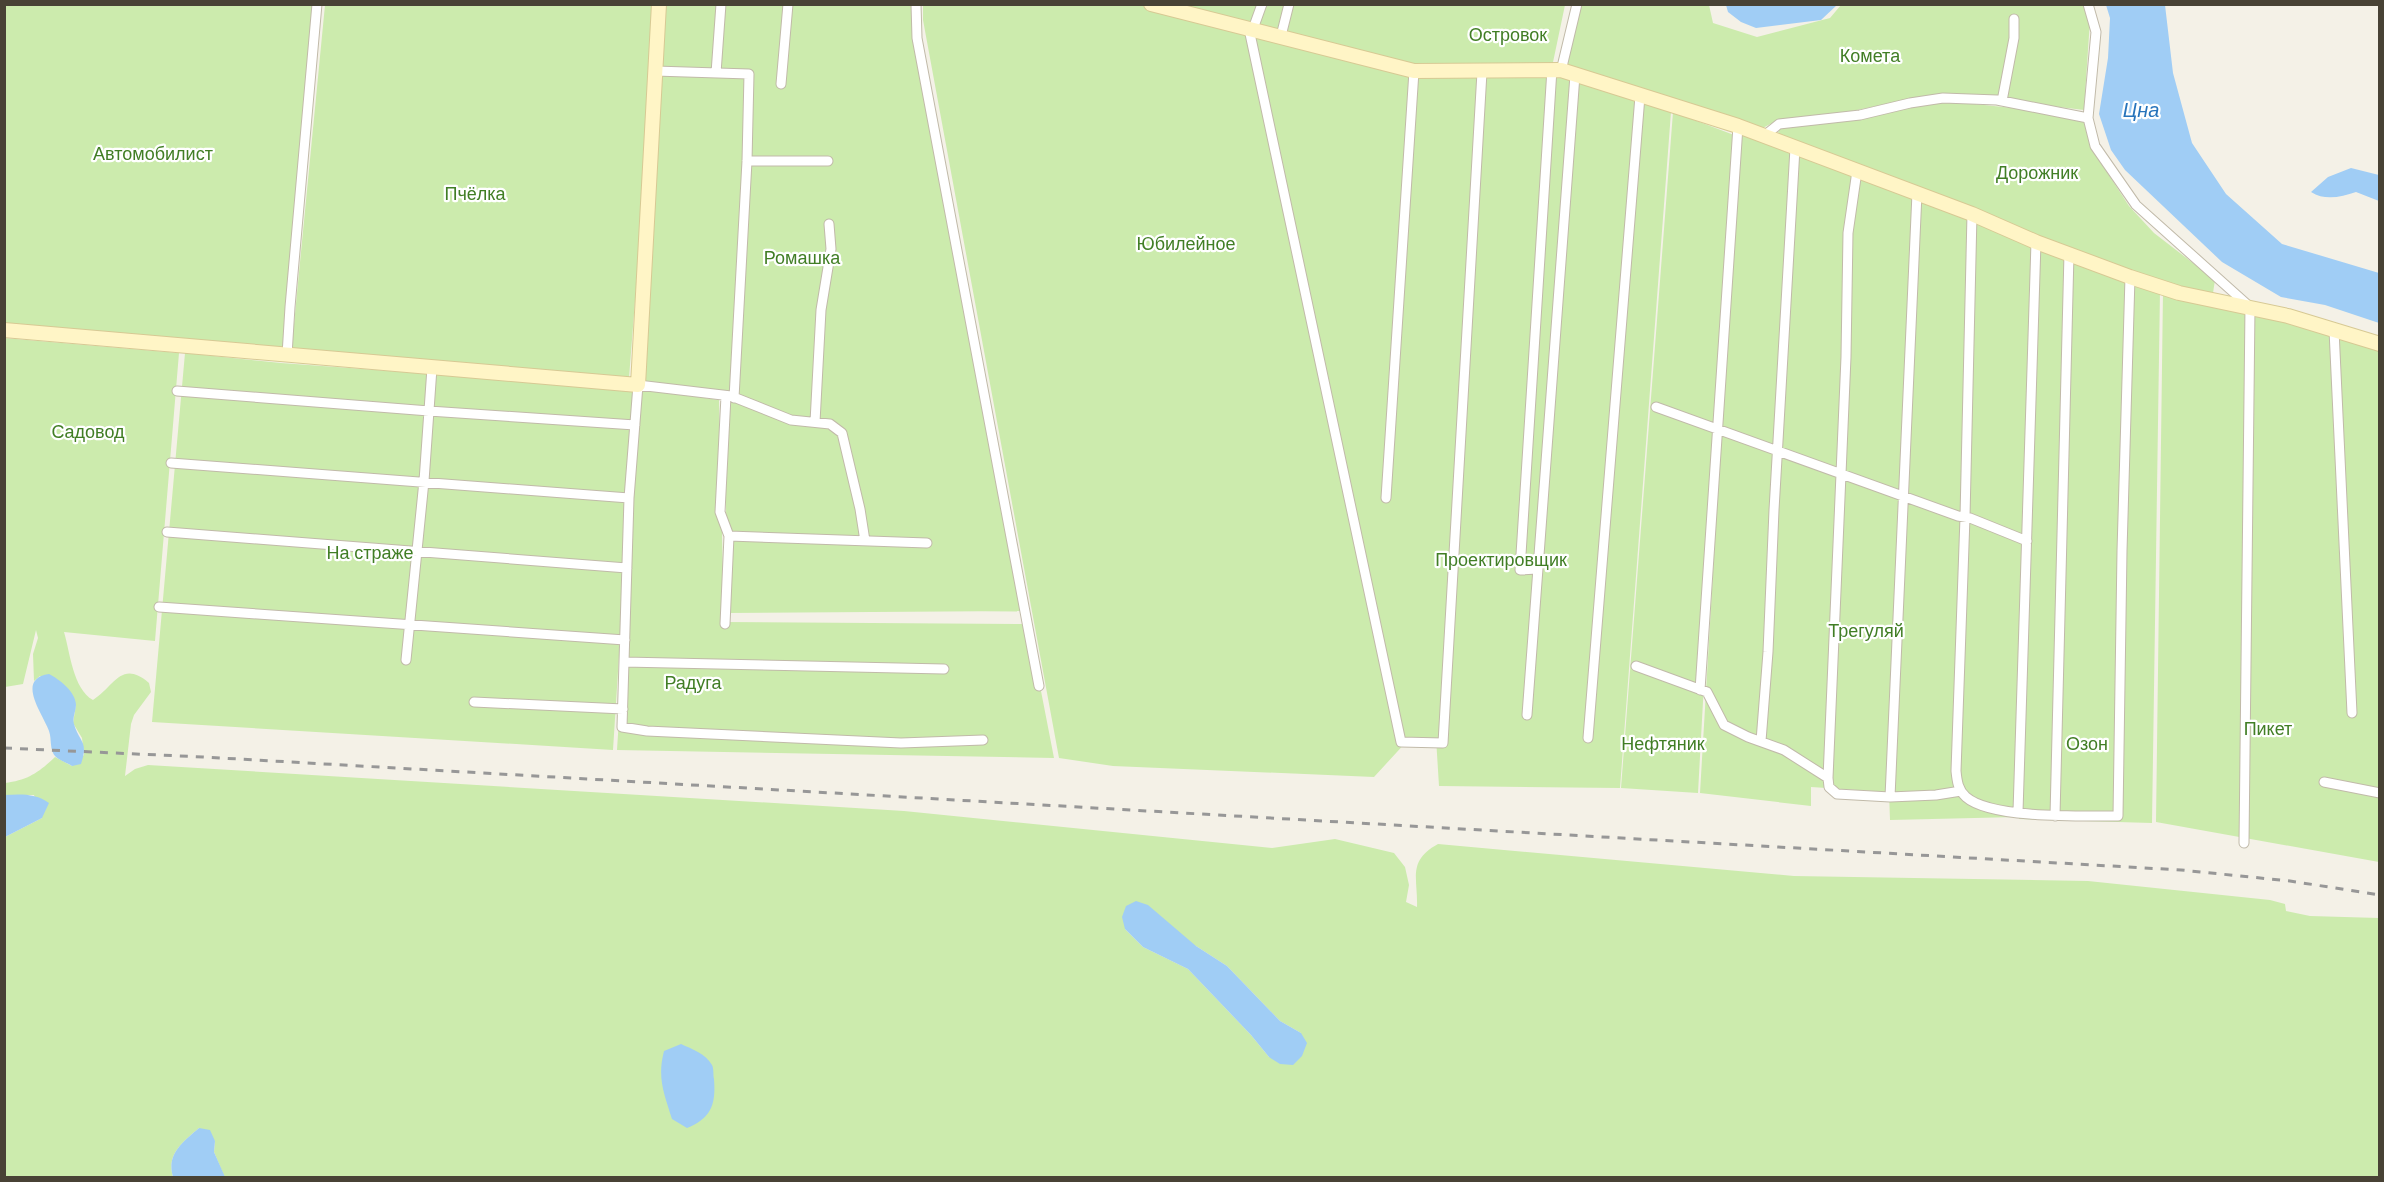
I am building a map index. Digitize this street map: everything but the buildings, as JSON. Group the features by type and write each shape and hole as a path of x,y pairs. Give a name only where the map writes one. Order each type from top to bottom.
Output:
{"street":[{"path":"287,355 317,4"},
{"path":"659,4 638,385 629,498 622,727 647,731 901,743 983,740"},
{"path":"716,73 722,4"},
{"path":"781,84 788,4"},
{"path":"916,4 917,38 1039,686"},
{"path":"1151,4 1193,10 1251,29 1414,71 1563,72 1738,126 1972,214 2036,242 2130,277 2179,293 2250,308 2379,344"},
{"path":"1262,4 1251,29 1401,742 1443,743 1482,72"},
{"path":"1281,36 1289,4"},
{"path":"1537,569 1520,570 1563,72 1577,4"},
{"path":"2088,4 2097,32 2088,118 2095,146 2136,205 2250,308 2244,843"},
{"path":"2002,101 2014,38 2014,19"},
{"path":"655,71 749,74 747,161 720,512 729,536 725,624"},
{"path":"1386,498 1414,71"},
{"path":"1527,715 1537,569 1563,72"},
{"path":"1588,738 1640,96"},
{"path":"1764,136 1779,124 1860,115 1943,98 2002,101 2088,118"},
{"path":"1700,690 1738,126"},
{"path":"1761,741 1768,652 1795,148"},
{"path":"747,161 828,161"},
{"path":"1857,171 1848,233 1846,357 1829,787 1837,794 1890,797 1936,795 1961,791"},
{"path":"1890,797 1917,193"},
{"path":"1972,214 1956,771 1961,791 1973,802 1986,807 2055,816 2118,816 2122,551 2130,277"},
{"path":"814,422 821,310 831,249 829,224"},
{"path":"2018,812 2036,242"},
{"path":"2055,816 2069,253"},
{"path":"4,330 638,385 730,397 791,420 830,424 842,434 860,509 865,541"},
{"path":"2334,330 2352,713"},
{"path":"406,660 424,481 432,368"},
{"path":"177,391 635,425"},
{"path":"1656,407 2027,541"},
{"path":"171,463 629,498"},
{"path":"167,532 627,568"},
{"path":"729,536 927,543"},
{"path":"159,607 625,640"},
{"path":"624,662 944,669"},
{"path":"1636,666 1707,692 1724,724 1784,750 1828,778"},
{"path":"474,702 623,709"},
{"path":"2324,782 2379,793"}],"green space":[{"name":"Автомобилист","path":"4,5 314,5 286,355 5,329"},
{"name":"Пчёлка","path":"325,5 658,5 629,378 291,355"},
{"name":"Ромашка","path":"660,5 916,5 1023,611 727,613 725,394 656,391 719,400 724,622 1028,624 1054,758 617,750 640,390"},
{"name":"Юбилейное","path":"923,5 1139,5 1417,76 1542,72 1671,112 1620,788 1439,786 1436,738 1408,740 1374,777 1113,766 1059,758 923,20"},
{"name":"Островок","path":"1183,5 1565,5 1552,67 1434,67 1408,64"},
{"name":"Комета","path":"1581,5 1709,5 1713,23 1757,37 1830,18 1841,5 2091,5 2084,110 1942,93 1817,118 1776,121 1759,130 1564,68"},
{"name":"Дорожник","path":"1945,101 2013,108 2084,121 2092,149 2129,206 2154,233 2215,280 2213,293 2209,297 2128,271 1778,137 1779,125"},
{"name":"Нефтяник","path":"1673,112 1734,135 1698,793 1621,788"},
{"name":"Трегуляй","path":"1739,133 2033,244 2017,817 1890,820 1889,792 1811,787 1811,806 1700,793"},
{"name":"Озон","path":"2039,246 2160,290 2152,823 2019,819"},
{"name":"Пикет","path":"2163,291 2273,317 2379,348 2379,862 2156,822"},
{"name":"Садовод","path":"4,338 179,353 155,641 64,632 77,679 86,695 93,700 125,674 139,676 149,683 151,692 134,715 131,724 125,776 135,769 148,765 904,811 1272,848 1335,839 1394,853 1405,867 1409,885 1406,902 1417,907 1416,871 1418,864 1428,850 1438,844 1794,876 2088,881 2270,900 2285,904 2286,911 2310,916 2379,918 2379,1177 225,1178 214,1152 215,1141 199,1128 177,1149 171,1169 173,1177 5,1177 5,837 42,818 34,795 5,795 5,783 32,775 55,757 72,766 84,755 82,738 73,723 76,705 40,676 34,681 33,654 38,638 36,630 23,684 5,687","holes":["1125,929 1196,946 1227,966 1280,1021 1301,1033 1269,1057 1188,969 1143,947"]},
{"name":"На страже","path":"185,353 281,363 636,389 613,750 152,722"}],"water":[{"path":"1726,5 1837,5 1821,20 1756,28 1741,22 1728,12"},
{"name":"Цна","path":"2106,5 2165,5 2173,73 2192,143 2226,194 2282,244 2379,273 2379,323 2325,305 2281,297 2222,262 2125,170 2111,150 2099,114 2108,58 2110,18"},
{"path":"2351,168 2379,175 2379,201 2356,192 2339,197 2327,197 2311,192 2328,177"},
{"path":"49,674 66,686 75,700 74,722 84,746 81,764 72,766 52,752 49,731 37,707 32,690 39,677"},
{"path":"22,794 49,803 42,818 5,837 4,795"},
{"path":"1136,901 1148,905 1196,946 1227,966 1280,1021 1301,1033 1307,1043 1302,1056 1293,1065 1280,1064 1269,1057 1188,969 1143,947 1125,929 1122,917 1126,906"},
{"path":"681,1044 698,1052 709,1061 713,1067 714,1079 714,1096 710,1110 702,1120 687,1128 672,1119 661,1078 664,1051"},
{"path":"199,1128 210,1130 215,1141 214,1152 225,1177 173,1177 172,1162 177,1149"}],"railway":[{"path":"4,748 203,757 2181,870 2290,881 2380,895"}],"park label":[{"name":"Проектировщик","path":"1501,560"},
{"name":"Радуга","path":"693,683"}]}
